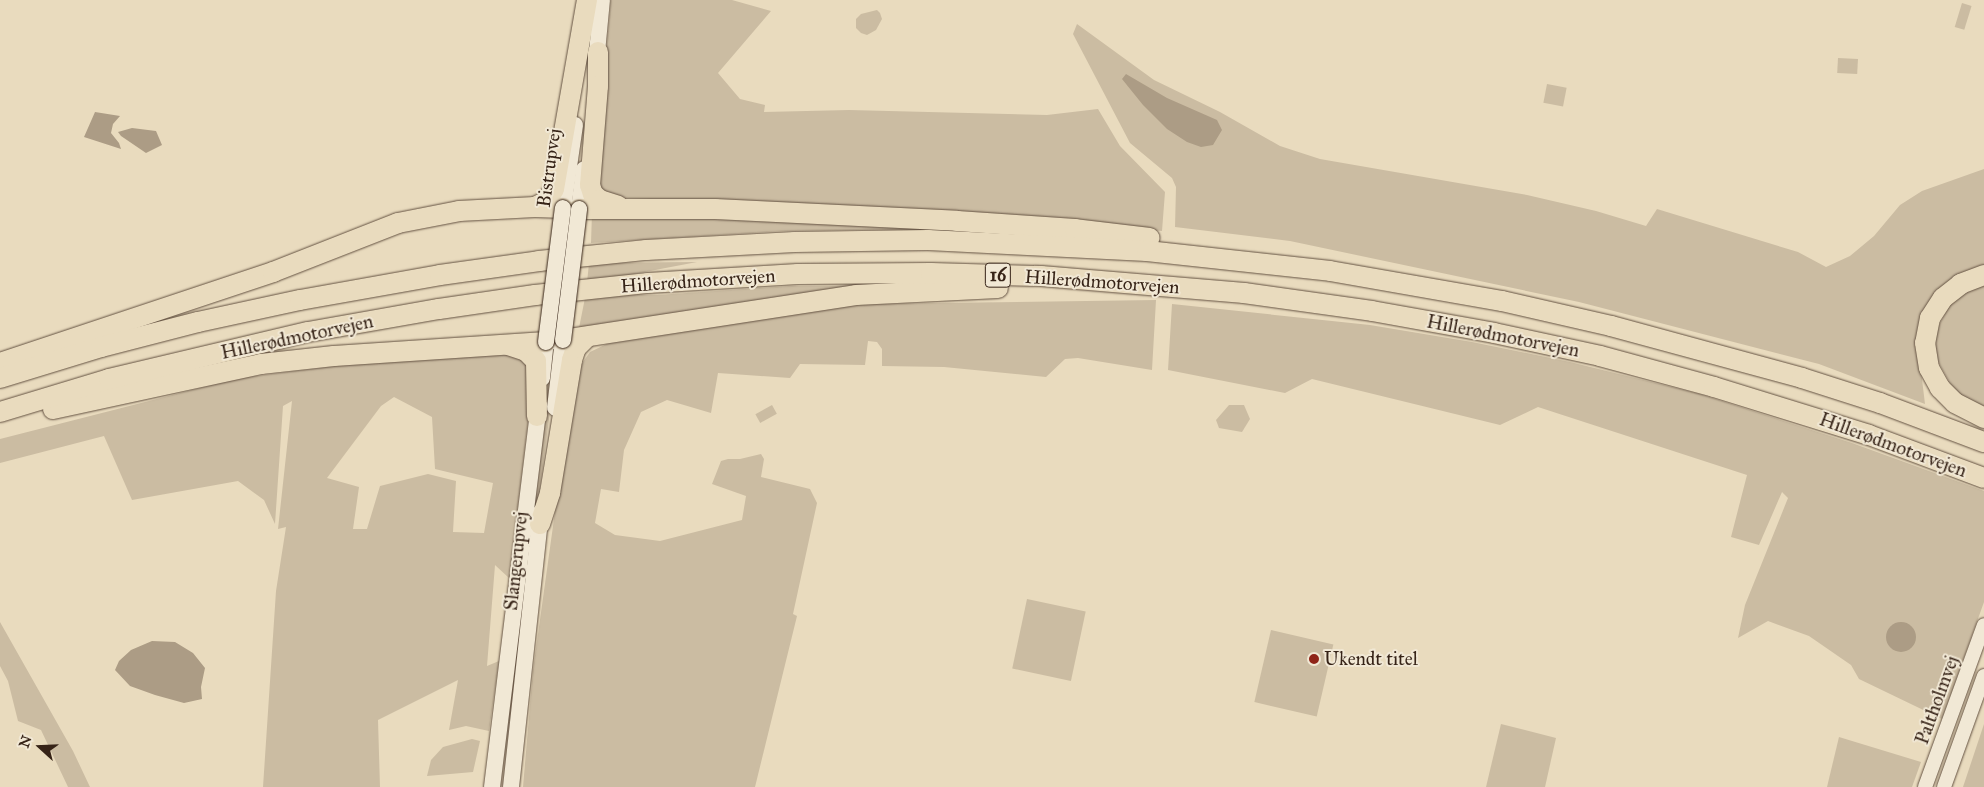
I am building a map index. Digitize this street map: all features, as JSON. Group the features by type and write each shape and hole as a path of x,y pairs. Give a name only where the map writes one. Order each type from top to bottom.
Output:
{"highway":[{"path":"535,207 547,201 554,189 587,0"},
{"path":"598,52 598,86 590,185 593,194 600,200 622,207"},
{"path":"0,363 264,275 398,223 459,211 535,207 571,209 622,207 947,220 1075,230 1221,247 1284,258 1330,271"},
{"name":"Hillerødmotorvejen","path":"0,378 130,339 300,300 449,274 539,261 646,250 795,242 928,240 1146,251 1330,271 1502,301 1611,326 1802,378 1984,442"},
{"name":"Hillerødmotorvejen","path":"0,412 109,379 308,332 439,309 535,295 648,283 798,274 931,273 1041,276 1244,293 1372,311 1494,333 1591,354 1791,410 1869,435 1984,478"},
{"path":"1984,275 1961,284 1943,298 1930,318 1925,343 1929,368 1943,392 1961,407 1984,418"},
{"path":"0,421 113,394 261,364 334,356 554,341 856,295 963,288 1080,288 1135,283"},
{"path":"540,524 550,493 572,360 576,348 587,337"},
{"path":"506,344 526,351 536,362 537,416"}],"main road":[{"name":"Bistrupvej","path":"554,341 596,0"},
{"name":"Bistrupvej","path":"571,209 598,52 602,0"},
{"name":"Slangerupvej","path":"493,787 537,416 554,341"},
{"name":"Slangerupvej","path":"512,787 540,524 554,341"}],"street":[{"name":"Paltholmvej","path":"1925,787 1984,625"},
{"name":"Paltholmvej","path":"1944,787 1984,676"}],"shaded area":[{"path":"611,0 732,0 771,11 718,73 740,99 765,105 764,112 849,110 1047,115 1098,109 1120,146 1165,192 1162,231 947,213 608,197 594,181"},
{"path":"1962,3 1972,6 1964,30 1955,27"},
{"path":"877,10 882,19 876,30 867,35 861,33 856,28 856,19 861,14"},
{"path":"1077,24 1154,80 1220,112 1280,146 1320,159 1527,195 1596,211 1646,226 1657,209 1798,252 1826,267 1850,256 1874,236 1900,205 1922,191 1984,169 1984,271 1957,281 1920,363 1925,404 1819,364 1579,302 1290,241 1175,227 1176,187 1172,178 1130,143 1073,34"},
{"path":"1838,58 1858,59 1857,74 1837,73"},
{"path":"1126,74 1167,98 1217,120 1222,130 1213,145 1201,147 1187,142 1167,129 1143,105 1122,79"},
{"path":"1547,84 1567,88 1563,106 1543,103"},
{"path":"95,112 120,116 113,124 111,133 121,149 84,137"},
{"path":"132,128 156,131 162,145 146,153 118,132"},
{"path":"592,213 989,228 784,231 591,243"},
{"path":"697,262 587,283 589,263"},
{"path":"1984,284 1984,408 1969,403 1951,385 1936,358 1936,331 1949,306 1969,288"},
{"path":"792,286 901,286 579,328 586,293 657,295"},
{"path":"1156,300 1152,370 1078,358 1065,359 1046,377 944,367 882,366 882,349 877,342 868,341 865,365 800,364 790,378 718,373 711,413 667,400 641,412 624,450 619,492 601,489 595,523 615,535 660,541 742,520 746,496 712,484 721,461 728,459 740,459 761,454 764,459 761,477 810,489 817,503 793,614 797,616 755,787 523,787 533,670 574,375 590,352 613,341 862,304"},
{"path":"1172,304 1370,325 1472,342 1570,362 1700,394 1852,443 1984,491 1984,602 1942,719 1859,679 1851,665 1809,636 1768,621 1738,638 1745,605 1788,498 1782,492 1759,545 1731,537 1747,475 1538,407 1500,425 1312,379 1285,393 1168,370"},
{"path":"550,349 558,350 510,721 506,720"},
{"path":"508,352 523,357 534,374 509,578 495,565 487,666 499,661 489,731 466,726 449,730 458,680 378,720 380,787 263,787 276,591 286,527 278,529 292,401 283,406 275,524 264,500 238,481 132,500 104,436 0,463 0,439 239,378 367,362","holes":["394,397 432,417 435,469 493,483 484,533 453,532 456,481 428,474 380,486 367,529 353,529 359,487 327,478 381,406"]},
{"path":"772,405 777,414 760,423 755,414"},
{"path":"1229,405 1244,405 1250,419 1242,432 1219,428 1216,420"},
{"path":"1027,599 1086,611 1071,681 1012,668"},
{"path":"0,622 73,751 90,787 68,787 41,730 18,721 8,681 0,666"},
{"path":"1901,622 1907,623 1915,631 1915,643 1907,651 1901,652 1895,651 1887,643 1886,637 1887,631 1895,623"},
{"path":"1271,630 1333,644 1317,717 1254,702"},
{"path":"152,641 175,642 193,653 205,668 201,687 202,699 184,703 155,695 130,686 115,670 119,661 131,650"},
{"path":"1501,724 1556,738 1545,787 1486,787"},
{"path":"1984,724 1984,787 1963,787"},
{"path":"1839,737 1921,762 1912,787 1827,787"},
{"path":"472,739 480,741 473,772 427,776 431,760 443,747"}],"place":[{"name":"Ukendt titel","path":"1314,659"}]}
